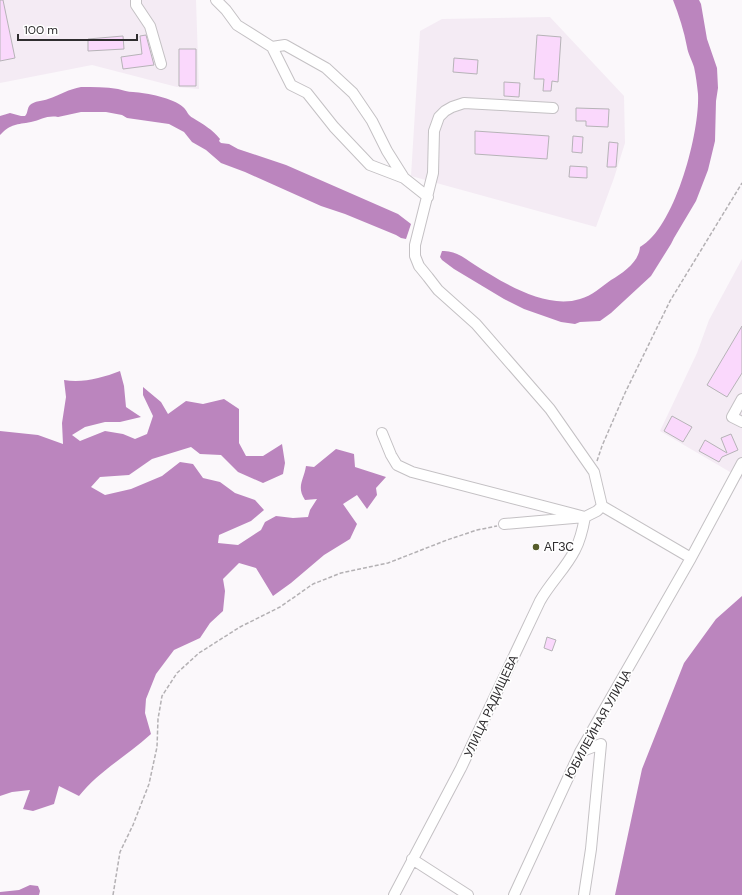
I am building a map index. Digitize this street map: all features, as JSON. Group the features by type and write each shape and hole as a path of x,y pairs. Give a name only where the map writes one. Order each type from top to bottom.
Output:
{"street":[{"path":"136,0 136,5 150,26 161,64"},
{"path":"216,0 226,10 237,25 272,47 291,85 307,93 334,127 370,165 404,178 428,197"},
{"path":"272,47 285,45 326,68 353,93 372,121 387,151 404,178"},
{"path":"553,108 464,103 452,107 439,117 434,131 433,174 416,245 415,256 419,266 438,290 476,324 550,409 594,472 602,506 691,558"},
{"path":"742,398 732,417 742,422"},
{"path":"382,433 397,465 412,472 585,517"},
{"name":"ЮБИЛЕЙНАЯ УЛИЦА","path":"514,895 580,752 691,558 742,463"},
{"path":"504,524 585,517 597,511 602,506"},
{"name":"УЛИЦА РАДИЩЕВА","path":"394,895 461,768 540,601 546,590 575,551 585,517"},
{"path":"580,752 601,744 591,849 584,895"},
{"path":"412,859 468,895"}],"path":[{"path":"594,472 602,446 619,406 670,301 742,183"},
{"path":"113,895 120,852 150,784 157,747 158,719 162,696 176,673 199,653 240,627 280,606 313,584 342,573 388,563 447,540 477,530 504,524"}],"shaded area":[{"path":"0,0 196,0 199,89 177,87 92,65 0,83"},
{"path":"673,0 699,0 701,4 707,39 717,68 718,88 716,101 715,141 708,170 696,201 651,276 611,313 600,321 580,322 575,324 561,322 524,309 504,299 454,269 442,260 440,257 442,251 455,253 511,286 539,298 553,301 567,301 584,298 620,274 634,262 637,258 640,247 653,237 674,200 683,178 690,154 698,111 698,94 693,64"},
{"path":"550,17 624,96 625,143 596,227 411,176 420,31 442,19"},
{"path":"81,87 104,87 118,89 152,95 173,101 183,107 191,117 214,132 220,139 219,141 221,143 229,144 238,149 286,165 398,214 411,224 406,239 345,214 321,206 245,172 221,163 206,150 192,142 184,132 169,124 127,118 122,115 106,112 81,112 58,117 47,117 14,125 0,135 0,116 10,113 25,116 29,106 32,104"},
{"path":"742,259 742,479 660,431 697,353 709,320"},
{"path":"120,371 124,386 126,407 141,417 120,422 105,422 85,427 72,435 80,441 105,431 123,434 135,439 147,434 153,416 143,395 143,387 161,402 168,414 186,401 203,404 224,399 239,409 239,443 246,456 263,456 282,444 285,463 283,474 263,483 238,472 221,455 200,454 191,447 152,459 129,475 100,477 91,487 105,495 131,489 162,476 180,462 193,464 203,478 220,482 235,493 255,500 264,510 251,521 219,535 218,543 238,545 261,530 265,522 276,516 293,518 308,517 310,510 317,499 305,500 302,495 301,483 306,466 314,467 336,449 354,454 355,467 386,477 376,488 377,495 367,509 357,495 343,504 357,524 350,539 324,555 273,596 256,568 239,563 223,579 225,591 223,611 210,623 200,638 174,650 156,674 146,699 145,713 151,734 104,771 79,796 59,786 54,804 33,811 23,809 30,790 12,792 0,796 0,431 38,435 63,444 62,423 66,397 64,380 78,381 92,379"},
{"path":"742,596 742,895 615,895 642,769 684,663 716,619"},
{"path":"30,885 38,886 40,891 39,895 0,895 0,892 19,890"}],"building":[{"path":"0,0 3,0 15,58 0,61"},
{"path":"146,35 154,65 123,69 121,57 142,54 140,36"},
{"path":"537,35 561,37 558,82 552,81 551,91 543,91 544,79 534,79"},
{"path":"123,36 124,49 88,51 88,39"},
{"path":"179,49 196,49 196,86 179,86"},
{"path":"454,58 478,60 477,74 453,72"},
{"path":"504,82 520,83 519,97 504,96"},
{"path":"576,108 609,109 608,127 586,126 586,121 576,121"},
{"path":"475,131 549,136 547,159 475,154"},
{"path":"573,136 583,137 582,153 572,152"},
{"path":"609,142 618,143 616,167 607,167"},
{"path":"570,166 587,167 587,178 569,177"},
{"path":"742,326 742,373 727,397 707,385"},
{"path":"672,416 692,427 683,442 664,431"},
{"path":"731,434 738,450 722,457 719,462 699,451 705,440 727,453 721,438"},
{"path":"547,637 556,640 552,651 544,648"}],"place":[{"name":"АГЗС","path":"536,547"}]}
